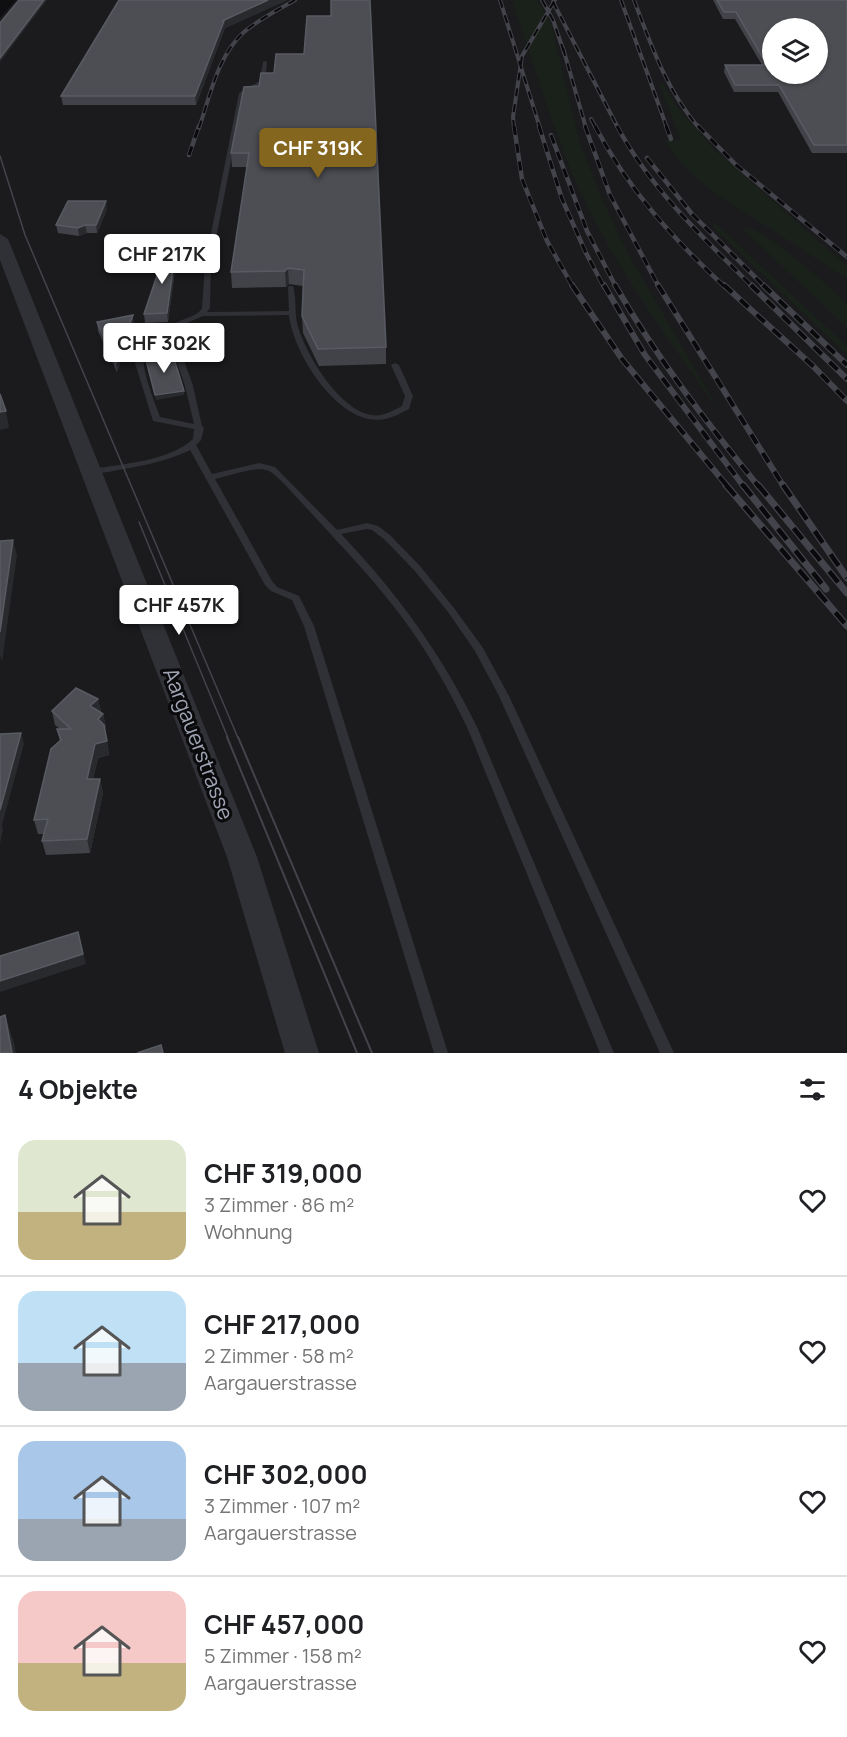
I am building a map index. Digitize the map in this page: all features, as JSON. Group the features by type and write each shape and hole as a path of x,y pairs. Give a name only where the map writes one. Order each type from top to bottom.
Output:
{"street":[{"name":"Aargauerstrasse","path":"0,239 242,857 302,1053"}],"lane":[{"path":"202,314 207,306 208,264 242,93 261,83 265,62"},
{"path":"291,287 292,313 296,330 311,361 334,395 354,412 368,416 383,416 399,412 406,407 409,396 395,364"},
{"path":"200,428 162,422 153,414 139,363 139,356 150,342 169,329 202,314 292,313"},
{"path":"92,472 174,454 192,445 199,437 200,428 169,329"},
{"path":"192,445 270,586 296,598 309,626 441,1053"},
{"path":"210,477 268,466 335,533 406,613 447,676 472,727 607,1053"},
{"path":"335,533 367,526 380,532 435,589 479,650 504,696 667,1053"}],"shaded area":[{"path":"16,0 847,0 847,1053 0,1053 0,18"},
{"path":"512,0 537,0 551,24 580,143 599,192 625,248 721,414 640,297 603,237 572,173"},
{"path":"659,84 663,84 678,108 714,149 847,266 847,279 724,199 685,167 665,140 681,140"},
{"path":"713,221 847,346 847,355 714,228"},
{"path":"743,229 752,229 771,240 840,297 847,304 847,328"}],"building":[{"path":"19,0 44,0 0,58 0,23"},
{"path":"119,0 268,0 222,21 224,21 195,96 61,96"},
{"path":"331,0 370,0 386,347 318,349 302,316 304,270 288,268 285,271 231,272 249,153 231,153 244,87 259,86 261,73 274,73 276,54 304,54 307,16 331,16"},
{"path":"717,0 847,0 847,145 814,145 779,85 735,85 725,65 762,65 762,84 828,84 828,18 762,18 762,56 736,12 724,12"},
{"path":"68,201 106,201 96,225 85,225 78,228 56,225"},
{"path":"167,246 176,248 167,313 144,314"},
{"path":"133,315 116,363 97,322"},
{"path":"172,352 184,391 155,395 145,356"},
{"path":"0,394 6,411 0,412"},
{"path":"13,540 0,632 0,541"},
{"path":"76,688 98,699 90,706 103,714 98,719 104,725 107,741 95,744 87,779 100,779 87,839 42,841 48,819 34,820 51,749 61,740 57,729 71,729 52,711"},
{"path":"21,733 0,810 0,734"},
{"path":"78,932 83,954 0,981 0,956"},
{"path":"5,1015 12,1053 0,1053 0,1017"},
{"path":"161,1045 163,1053 137,1053"}],"tram line":[{"path":"0,156 25,235 238,738"},
{"path":"139,522 228,738"},
{"path":"227,737 357,1053"},
{"path":"238,737 372,1053"}],"railway":[{"path":"199,128 221,64 235,41 256,23 295,0"},
{"path":"500,0 521,66"},
{"path":"542,0 548,11"},
{"path":"621,0 667,128"},
{"path":"634,0 669,83 699,128"},
{"path":"548,11 553,3"},
{"path":"553,3 618,128"},
{"path":"521,66 522,56 548,11"},
{"path":"548,11 565,55"},
{"path":"563,48 586,128"},
{"path":"514,128 513,117 521,66"},
{"path":"521,66 540,128"},
{"path":"591,119 596,128"},
{"path":"189,155 199,126"},
{"path":"514,126 522,179 547,241 573,287"},
{"path":"539,126 562,199 604,287"},
{"path":"585,126 610,195 659,287"},
{"path":"595,126 622,171 653,212 725,287"},
{"path":"617,126 630,149 661,191 751,285"},
{"path":"666,126 671,139"},
{"path":"698,126 736,165 847,257"},
{"path":"551,135 587,231 616,287"},
{"path":"647,158 692,214 763,285"},
{"path":"572,285 622,359 728,487"},
{"path":"604,285 645,355 744,487"},
{"path":"615,285 647,338 683,389 759,487"},
{"path":"658,285 784,487"},
{"path":"724,285 814,367 847,401"},
{"path":"751,285 847,379"},
{"path":"763,285 847,365"},
{"path":"726,485 847,626"},
{"path":"743,485 826,589"},
{"path":"758,485 847,593"},
{"path":"783,485 847,578"}]}
